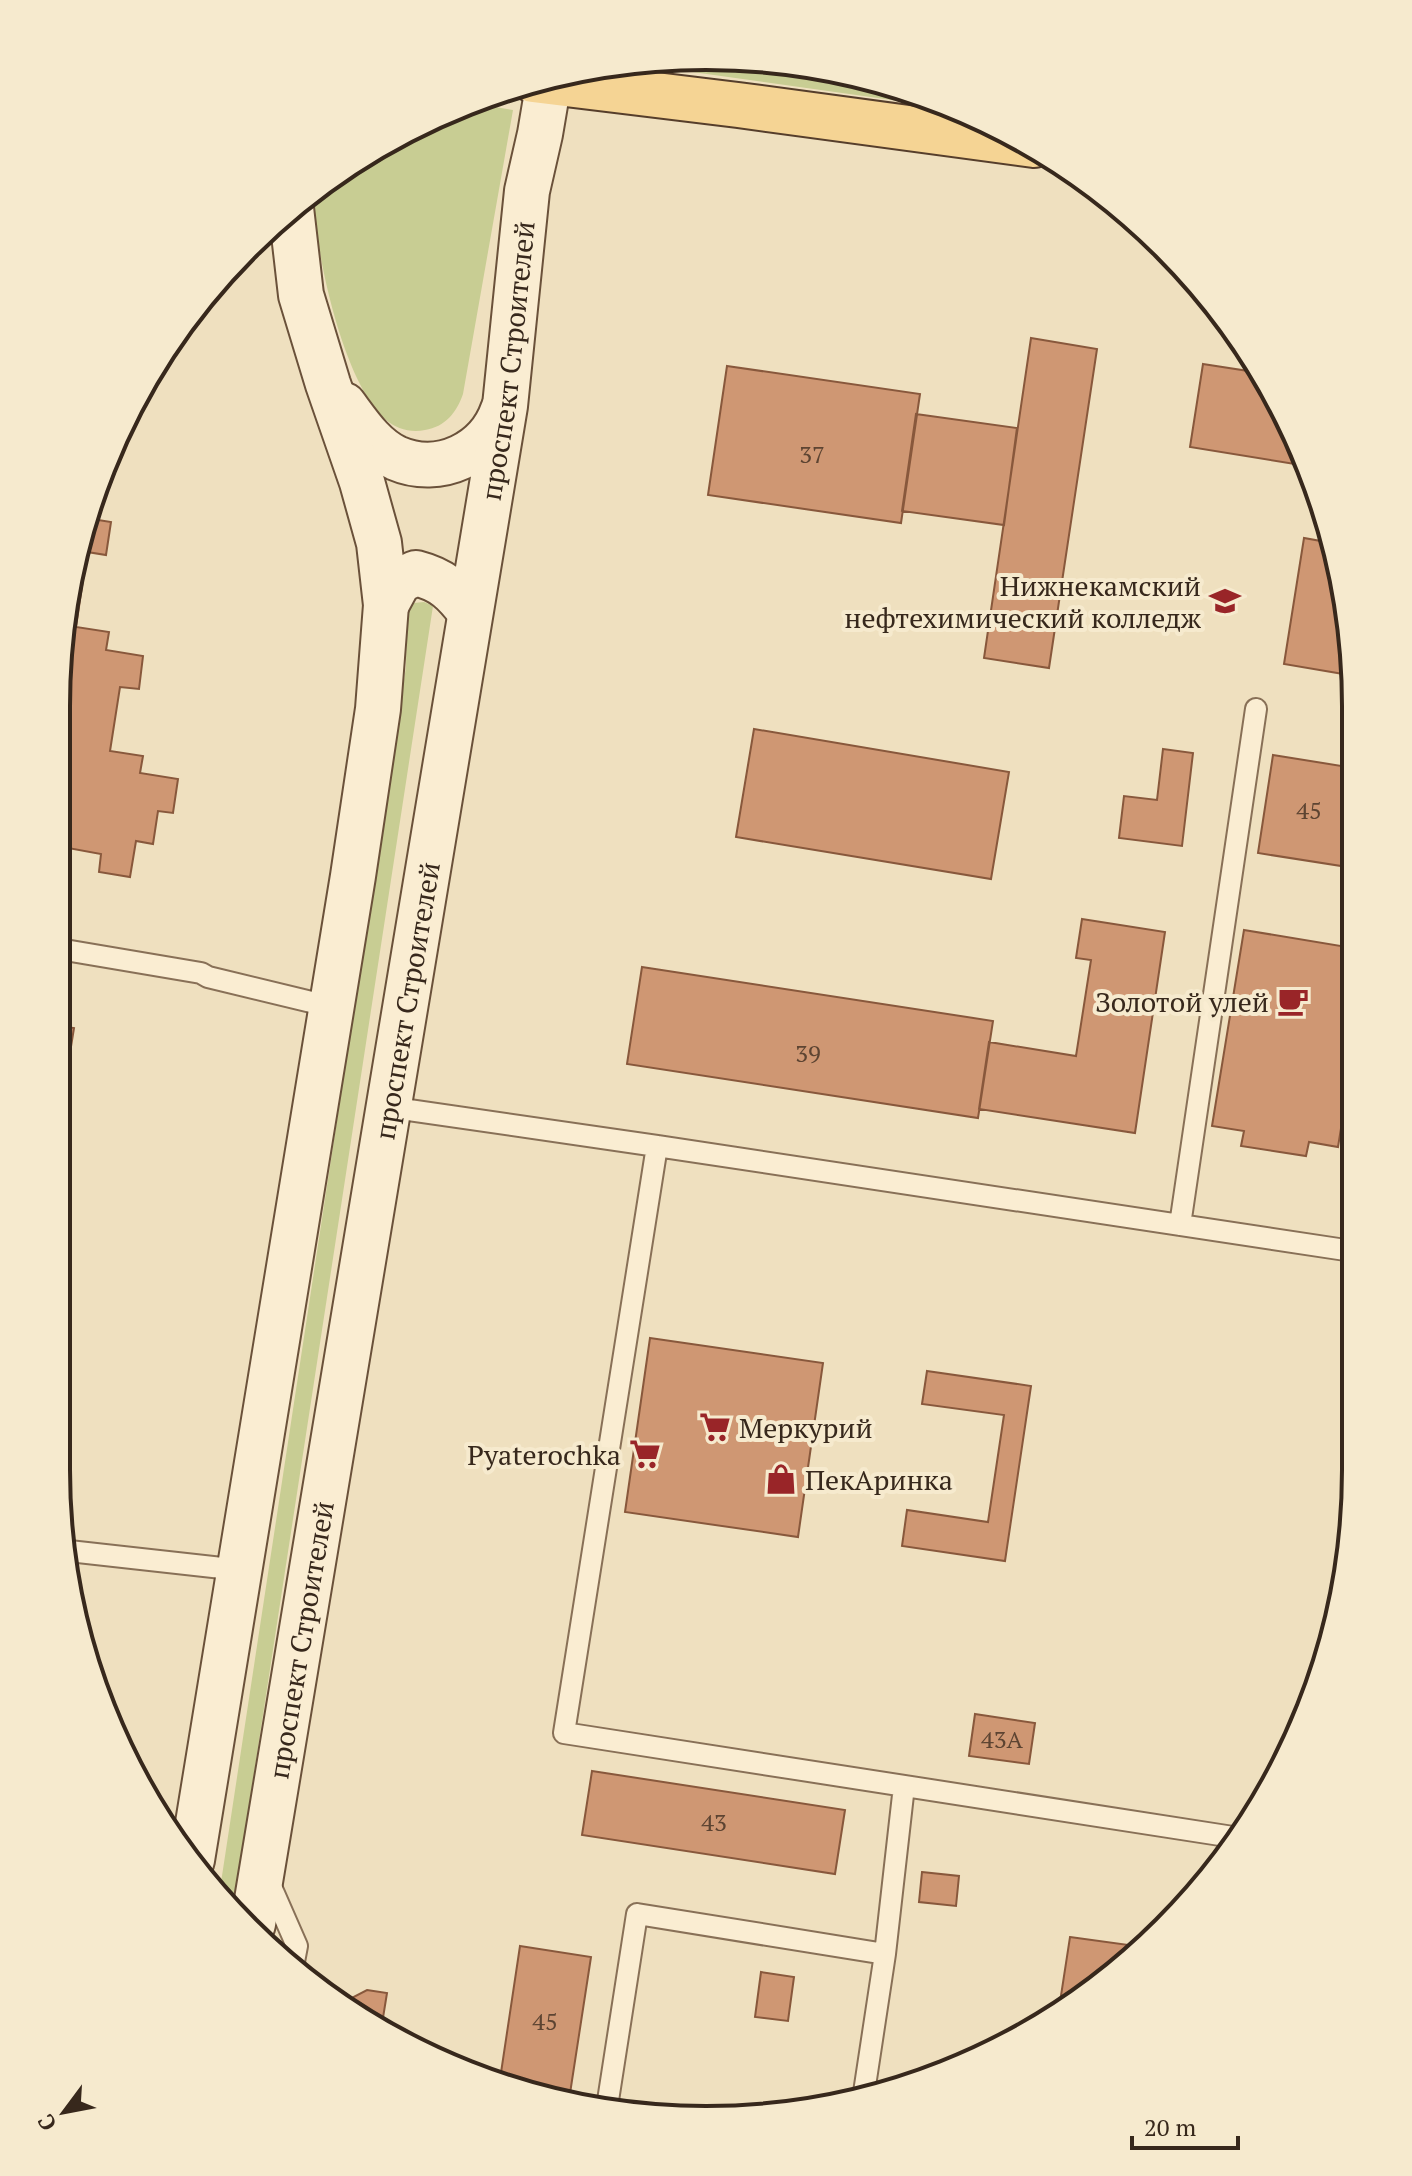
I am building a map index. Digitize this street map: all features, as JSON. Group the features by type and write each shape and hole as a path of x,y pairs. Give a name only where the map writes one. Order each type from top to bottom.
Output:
{"main road":[{"path":"577,83 993,139"},
{"name":"проспект Строителей","path":"254,1918 505,406 527,191 540,134 543,91"},
{"path":"194,1847 332,1007 378,709 386,605 379,543 301,295 293,223"},
{"path":"328,384 366,435 383,450 411,463 442,463 470,453 492,432 505,406"},
{"path":"386,605 399,581 416,573 435,578 456,594 470,612"}],"lane":[{"path":"1180,1225 1256,709"},
{"path":"70,951 201,973 332,1007"},
{"path":"388,1107 1342,1249"},
{"path":"657,1146 564,1733 1226,1836"},
{"path":"75,1552 240,1570"},
{"path":"865,2085 885,1954 904,1786"},
{"path":"262,1868 297,1946 295,1955"},
{"path":"608,2098 637,1914 885,1954"}],"green space":[{"path":"682,71 789,75 830,82 901,101"},
{"path":"494,107 513,110 463,394 454,413 444,422 420,431 399,428 385,419 370,401 356,375 333,311 318,242 315,205 319,201 388,155 463,118"},
{"path":"424,602 433,606 235,1897 221,1881 406,667 407,613 414,603"}],"building":[{"path":"1031,338 1097,349 1049,668 984,658"},
{"path":"1203,364 1246,371 1294,464 1190,447"},
{"path":"727,366 920,394 901,523 708,495"},
{"path":"916,414 1017,428 1004,525 902,511"},
{"path":"98,520 111,522 106,555 89,552"},
{"path":"1304,538 1320,541 1337,623 1341,674 1284,664"},
{"path":"84,576 76,627 109,632 106,650 143,656 139,689 120,687 110,751 143,756 140,773 178,779 173,813 158,811 153,844 136,841 130,877 99,872 101,854 70,848 71,664 75,623"},
{"path":"754,729 1009,772 991,879 736,837"},
{"path":"1163,749 1193,753 1182,846 1119,838 1124,796 1157,800"},
{"path":"1273,755 1342,766 1342,866 1258,853"},
{"path":"1082,919 1165,932 1135,1133 979,1109 989,1042 1076,1056 1091,960 1076,958"},
{"name":"Золотой улей","path":"1244,930 1342,946 1342,1122 1338,1147 1309,1142 1306,1156 1241,1146 1244,1131 1212,1126"},
{"path":"642,967 993,1021 978,1118 627,1064"},
{"path":"70,1027 74,1028 70,1053"},
{"path":"650,1338 823,1363 798,1537 625,1512"},
{"path":"927,1371 1031,1386 1005,1561 902,1546 907,1510 988,1522 1004,1415 922,1404"},
{"path":"975,1714 1035,1723 1029,1764 969,1756"},
{"path":"592,1771 845,1810 835,1874 582,1835"},
{"path":"922,1872 959,1876 956,1906 919,1902"},
{"path":"1070,1937 1128,1945 1093,1975 1061,1998"},
{"path":"520,1946 591,1957 570,2091 501,2072"},
{"path":"761,1972 794,1977 788,2021 755,2017"},
{"path":"367,1990 387,1993 383,2018 353,1999"}],"place":[{"name":"Нижнекамский нефтехимический колледж","path":"1225,601"},
{"name":"Золотой улей","path":"1293,1001"},
{"name":"Меркурий","path":"715,1427"},
{"name":"Pyaterochka","path":"645,1454"},
{"name":"ПекАринка","path":"781,1479"}]}
